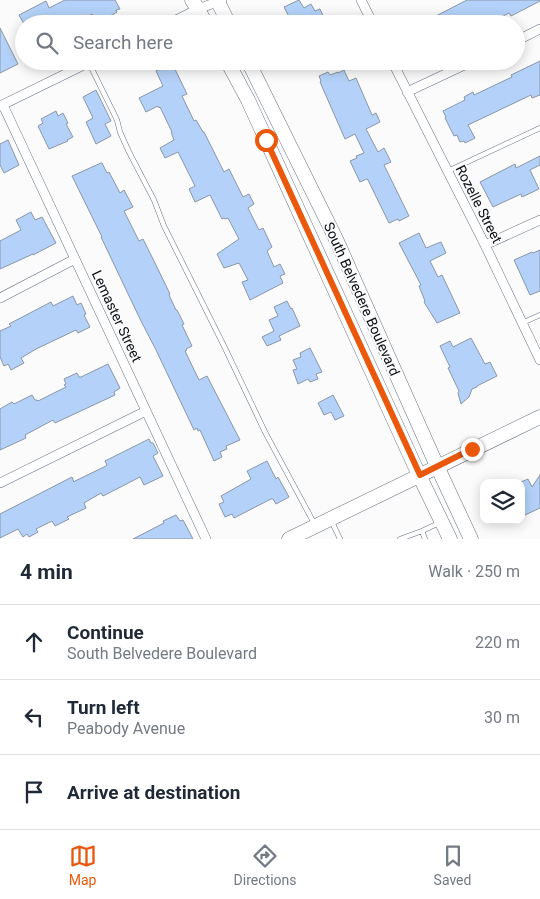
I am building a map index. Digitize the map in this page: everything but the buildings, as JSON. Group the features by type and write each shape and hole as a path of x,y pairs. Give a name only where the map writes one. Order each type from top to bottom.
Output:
{"street":[{"path":"361,0 368,15"},
{"path":"180,15 195,4 219,1 225,15"},
{"path":"195,4 201,15"},
{"path":"525,36 540,29"},
{"path":"1,106 74,70"},
{"name":"South Belvedere Boulevard","path":"232,70 248,100 450,539"},
{"name":"South Belvedere Boulevard","path":"252,70 336,239 471,539"},
{"name":"Rozelle Street","path":"396,70 485,245 540,360"},
{"path":"407,92 454,70"},
{"name":"Lemaster Street","path":"1,106 75,258 206,539"},
{"path":"485,245 540,220"},
{"path":"316,248 336,239"},
{"path":"0,298 75,258"},
{"path":"0,483 146,410"},
{"path":"289,539 540,417"}],"lane":[{"path":"94,70 117,120 129,152 154,200 164,226 265,432 315,526"},
{"path":"448,172 540,128"},
{"path":"522,323 540,314"},
{"path":"330,519 340,539"},
{"path":"400,539 442,521"},
{"path":"422,531 425,539"}],"route":[{"path":"266,140 420,475 472,449"}]}
